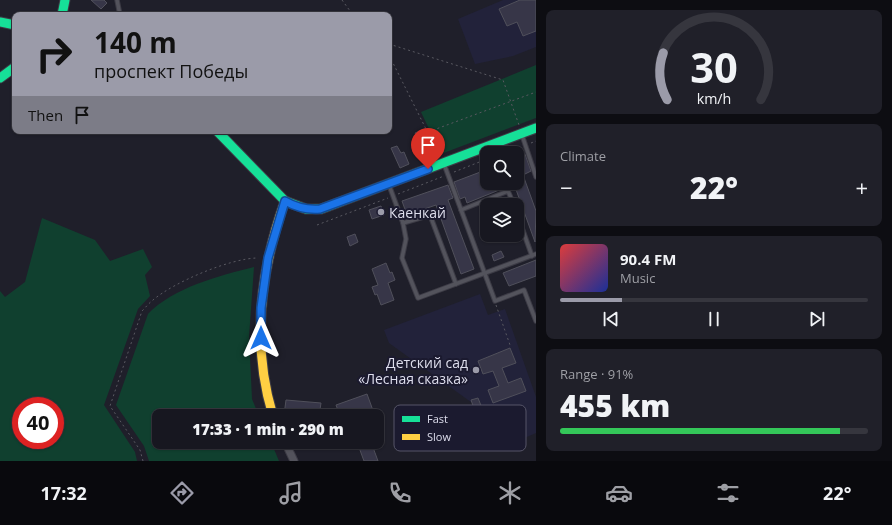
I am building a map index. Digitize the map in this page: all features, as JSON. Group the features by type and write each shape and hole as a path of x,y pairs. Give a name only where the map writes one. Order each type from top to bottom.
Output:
{"main road":[{"path":"63,12 65,0"},
{"path":"0,22 12,24"},
{"path":"0,78 12,68"},
{"path":"220,134 285,201 306,209 320,209 536,128"},
{"path":"271,409 263,383 261,308 268,258 285,201"}],"street":[{"path":"288,449 294,461"}],"lane":[{"path":"117,0 119,12"},
{"path":"522,134 536,177"},
{"path":"441,164 448,175 495,301 524,290 536,321"},
{"path":"388,184 403,223 406,239 402,258 418,298 534,255 524,231"},
{"path":"491,198 508,191 511,198"},
{"path":"461,210 480,202"},
{"path":"403,223 430,215 456,284"}],"path":[{"path":"342,0 351,12"},
{"path":"392,45 504,80 522,134"},
{"path":"392,61 428,132 441,164 442,177"},
{"path":"428,132 536,92"},
{"path":"317,225 480,163"},
{"path":"144,461 140,450 110,406 142,311 153,300 181,282 225,265 249,258 268,258"},
{"path":"495,301 510,345"}],"shaded area":[{"path":"503,0 536,0 536,47 513,56 475,64 458,19"},
{"name":"Детский сад «Лесная сказка»","path":"480,294 488,315 505,309 536,397 536,433 526,437 526,405 475,405 389,343 384,330"}],"green space":[{"path":"536,65 536,118 441,154 421,112"},
{"path":"42,218 95,240 110,261 143,249 152,267 145,275 150,296 138,309 104,405 135,452 137,461 0,461 0,291 5,297 25,282"},
{"path":"254,267 249,337 252,399 256,409 152,409 152,449 274,449 279,461 149,461 144,446 116,405 148,314 171,297 184,290 226,274"}],"building":[{"path":"91,0 104,0 107,3 101,9"},
{"path":"520,0 536,0 536,31 523,36 517,22 507,26 499,9"},
{"path":"422,130 428,142 421,145 415,133"},
{"path":"397,146 401,153 404,152 409,164 400,168 391,148"},
{"path":"524,154 531,171 524,174"},
{"path":"480,172 480,190 499,190 467,203 465,197 460,199 454,182"},
{"path":"524,178 536,211 535,242 524,212 524,198 519,198 516,190 524,190"},
{"path":"448,185 453,198 448,200 474,269 461,274 436,205 407,215 402,201"},
{"path":"381,206 384,215 372,219 369,210"},
{"path":"355,234 358,242 350,246 347,237"},
{"path":"501,251 504,257 494,261 492,255"},
{"path":"536,260 536,276 509,286 503,273"},
{"path":"386,263 395,280 388,283 394,300 381,305 377,294 375,295 372,287 378,285 372,269"},
{"path":"510,348 516,363 502,368 508,383 521,378 526,391 493,403 488,390 499,386 493,371 483,374 478,361"},
{"path":"367,394 372,409 337,409 336,405"},
{"path":"478,398 481,405 473,405 471,400"},
{"path":"286,400 321,403 320,409 285,409"},
{"path":"360,449 374,449 378,461 364,461"}],"traffic: fast":[{"path":"63,12 65,0"},
{"path":"0,22 12,24"},
{"path":"0,78 12,69"},
{"path":"220,134 285,201 306,209 321,209 536,128"}],"traffic: slow":[{"path":"271,409 266,389 262,362 261,308 269,254 285,201"}],"place":[{"name":"Каенкай","path":"381,212"},
{"name":"Детский сад «Лесная сказка»","path":"476,370"}],"route":[{"path":"261,338 261,308 268,258 271,243 285,201 300,208 311,210 320,209 428,169"}]}
